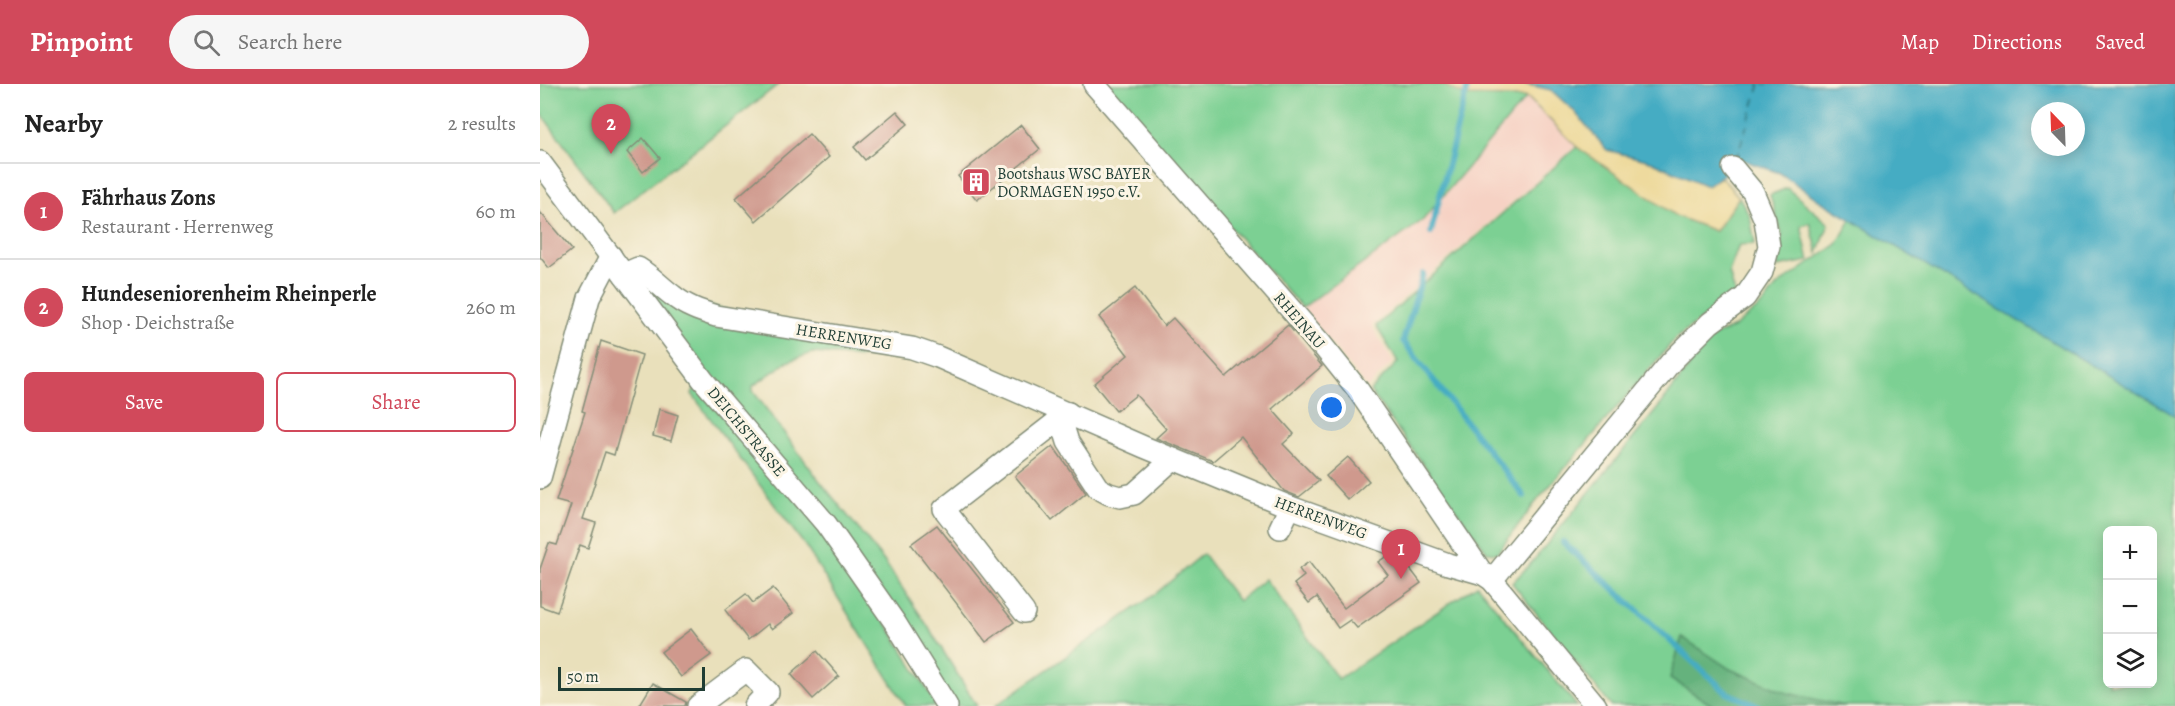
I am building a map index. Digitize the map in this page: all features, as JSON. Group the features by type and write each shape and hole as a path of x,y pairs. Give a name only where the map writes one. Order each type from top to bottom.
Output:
{"street":[{"name":"RHEINAU","path":"1094,84 1322,345 1358,390 1487,577"},
{"name":"DEICHSTRASSE","path":"540,162 704,380 826,524 889,614 946,706"},
{"path":"1596,706 1487,577 1671,362 1710,323 1745,297 1762,272 1769,246 1765,220 1753,192 1732,168"},
{"path":"540,478 589,298 611,256"},
{"name":"HERRENWEG","path":"624,274 638,268 692,308 716,316 912,348 938,357 1290,507 1487,577"},
{"path":"1068,413 1065,429 1068,442 1098,488 1108,494 1120,497 1134,494 1173,459"},
{"path":"1024,612 944,509 1068,413"},
{"path":"1280,528 1290,507"},
{"path":"705,704 746,670 768,692 755,706"}],"shaded area":[{"path":"1527,97 1576,146 1372,326 1393,362 1367,388 1302,308 1423,220"}],"green space":[{"path":"540,84 779,84 614,213 540,112"},
{"path":"1103,84 1441,84 1467,96 1527,97 1423,220 1302,308"},
{"path":"1577,147 1676,216 1715,231 1739,197 1750,216 1755,244 1739,245 1729,272 1735,294 1675,339 1536,502 1497,553 1487,552 1370,391 1398,362 1376,326"},
{"path":"1787,188 1829,224 1818,253 1810,223 1801,226 1809,261 1777,267 1782,234 1770,195"},
{"path":"1852,218 2175,414 2175,706 1611,706 1512,583 1533,561 1662,403 1710,338 1734,327 1764,303 1777,286 1837,244"},
{"path":"641,279 661,294 915,356 863,357 812,353 787,362 753,386 753,391 819,480 884,561 977,706 954,706 683,343"},
{"path":"695,387 768,466 836,551 877,609 937,706 906,706 806,547 692,394"},
{"path":"1203,554 1238,601 1265,579 1338,679 1477,585 1577,706 995,706 1154,595"},
{"path":"1682,637 1730,669 1787,693 1845,706 1713,706 1670,678"}],"sand":[{"path":"1441,84 1525,84 1551,90 1575,112 1607,150 1651,161 1707,186 1721,177 1739,197 1715,231 1676,216 1577,147 1527,97 1467,96"}],"water":[{"path":"1525,84 2175,84 2175,416 1819,200 1780,173 1743,160 1707,186 1651,161 1607,150 1575,112 1551,90"}],"building":[{"path":"897,111 908,124 865,160 854,147"},
{"path":"1021,125 1040,149 977,200 958,176"},
{"path":"809,134 829,157 756,221 736,198"},
{"path":"643,138 660,158 643,172 627,152"},
{"path":"540,212 572,250 549,268 540,257"},
{"path":"1135,288 1164,326 1173,318 1226,377 1288,325 1322,366 1272,409 1294,434 1283,444 1319,481 1299,497 1284,491 1241,437 1213,461 1156,438 1166,429 1136,395 1116,411 1094,384 1128,355 1099,317"},
{"path":"601,341 642,355 614,455 605,452 583,519 596,523 588,548 580,545 557,612 540,606 540,569 549,543 557,545 571,505 556,501 585,412 582,411"},
{"path":"659,409 678,415 671,441 653,436"},
{"path":"1053,446 1086,493 1052,521 1015,476"},
{"path":"1348,457 1369,481 1348,500 1326,476"},
{"path":"937,525 1014,622 986,642 911,544"},
{"path":"1387,556 1405,562 1421,583 1357,628 1350,620 1338,628 1317,597 1309,603 1294,584 1304,576 1299,569 1309,562 1344,608 1388,575 1378,562"},
{"path":"773,588 793,613 772,629 768,624 748,640 725,610 746,594 753,603"},
{"path":"691,629 711,655 681,677 661,652"},
{"path":"817,651 839,676 813,699 791,674"},
{"path":"653,683 686,702 685,706 639,706"}],"waterway":[{"path":"1431,232 1468,84"},
{"path":"1423,274 1403,341 1524,496"},
{"path":"1563,542 1727,693 1758,706"}],"ferry route":[{"path":"1736,159 1760,84"}],"place":[{"name":"Hundeseniorenheim Rheinperle","path":"611,154"},
{"name":"Bootshaus WSC BAYER DORMAGEN 1950 e.V.","path":"976,182"},
{"name":"Fährhaus Zons","path":"1401,579"}]}
